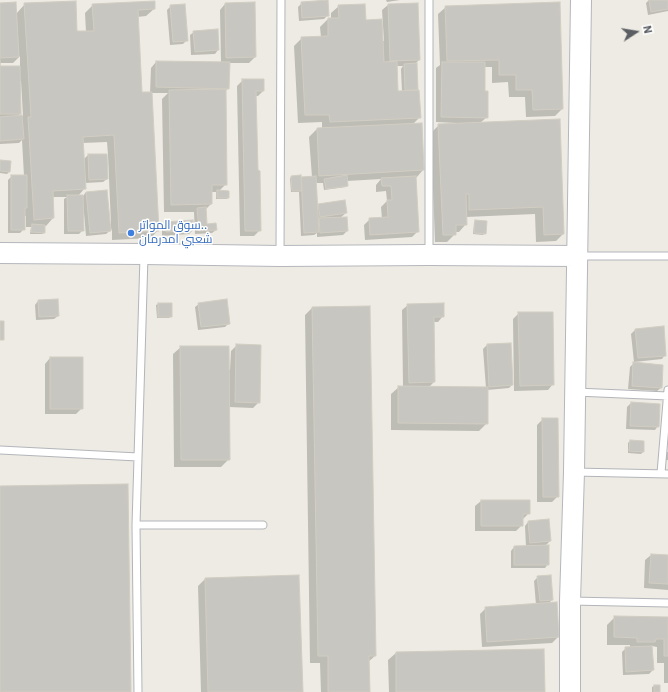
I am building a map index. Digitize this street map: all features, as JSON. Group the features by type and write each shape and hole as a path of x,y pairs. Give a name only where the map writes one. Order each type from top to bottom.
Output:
{"street":[{"path":"570,692 570,601 574,472 581,0"},
{"path":"0,253 280,256 577,256"}],"lane":[{"path":"280,256 282,0"},
{"path":"429,0 429,255"},
{"path":"138,692 136,525 144,254"},
{"path":"577,256 668,256"},
{"path":"574,472 665,473 668,390"},
{"path":"575,392 668,396"},
{"path":"0,450 138,457"},
{"path":"136,525 263,525"},
{"path":"570,601 668,602"}],"building":[{"path":"328,0 329,16 302,18 301,2"},
{"path":"649,0 668,0 668,9 651,12"},
{"path":"76,1 77,31 94,31 92,4 155,1 155,9 138,10 142,92 152,92 159,231 119,233 114,135 83,137 86,189 53,191 54,218 34,220 28,117 31,117 24,3"},
{"path":"16,2 19,57 0,58 0,3"},
{"path":"255,2 256,57 226,58 225,3"},
{"path":"560,2 563,109 533,110 532,90 516,90 516,75 499,75 499,60 447,61 445,6"},
{"path":"418,3 420,60 390,61 388,4"},
{"path":"185,4 188,41 173,42 170,5"},
{"path":"365,4 366,20 382,19 384,62 397,61 398,91 419,90 421,118 330,122 329,115 305,115 301,37 328,36 328,18 339,18 338,5"},
{"path":"218,29 219,50 195,52 193,31"},
{"path":"156,61 230,62 229,89 156,87"},
{"path":"442,62 485,62 485,91 488,91 488,118 441,117"},
{"path":"417,63 418,90 405,90 404,64"},
{"path":"0,66 20,66 21,114 0,114"},
{"path":"242,79 264,79 264,91 256,91 261,231 245,231"},
{"path":"226,89 227,185 212,185 212,204 171,205 169,90"},
{"path":"22,115 24,139 0,141 0,117"},
{"path":"560,119 564,234 544,235 543,207 469,210 469,194 466,194 467,225 456,225 456,235 443,235 438,124"},
{"path":"422,123 424,170 319,176 317,128"},
{"path":"88,154 107,154 108,179 89,180"},
{"path":"0,160 11,161 10,172 0,171"},
{"path":"11,175 27,175 25,230 11,230"},
{"path":"301,175 302,191 292,191 291,176"},
{"path":"347,175 348,186 326,189 324,179"},
{"path":"316,176 319,232 304,233 301,177"},
{"path":"416,176 419,232 370,235 369,218 388,217 387,200 392,200 391,186 382,186 381,178"},
{"path":"107,190 111,231 90,233 86,192"},
{"path":"217,190 229,191 229,198 217,198"},
{"path":"67,195 83,195 84,231 68,231"},
{"path":"345,200 347,213 320,217 318,204"},
{"path":"206,207 207,224 216,223 217,230 199,231 197,208"},
{"path":"347,217 348,231 320,233 319,218"},
{"path":"193,220 194,230 166,232 165,222"},
{"path":"475,220 487,221 486,234 474,233"},
{"path":"32,224 45,225 45,233 31,232"},
{"path":"58,299 59,316 39,317 38,300"},
{"path":"227,299 230,324 201,327 198,303"},
{"path":"158,303 172,303 172,317 158,317"},
{"path":"444,303 444,317 434,317 435,382 409,383 407,304"},
{"path":"370,306 376,656 369,656 370,692 328,692 328,656 318,656 312,307"},
{"path":"518,312 553,312 554,385 520,386"},
{"path":"0,321 4,321 4,340 0,340"},
{"path":"664,326 666,356 638,358 635,329"},
{"path":"511,343 513,385 489,387 487,344"},
{"path":"236,344 261,345 260,403 235,402"},
{"path":"180,346 229,346 230,460 181,460"},
{"path":"50,357 83,357 83,409 50,409"},
{"path":"633,362 663,365 662,388 632,386"},
{"path":"398,386 488,387 488,424 398,423"},
{"path":"631,402 660,404 659,427 630,426"},
{"path":"542,418 558,418 559,497 543,497"},
{"path":"630,440 644,441 644,452 629,451"},
{"path":"128,484 131,692 0,692 0,486"},
{"path":"481,500 530,500 530,514 523,514 523,526 481,526"},
{"path":"549,519 551,541 530,543 528,521"},
{"path":"549,545 549,565 514,565 514,546"},
{"path":"651,554 668,555 668,584 649,583"},
{"path":"299,575 303,692 208,692 205,578"},
{"path":"551,575 553,600 540,601 537,576"},
{"path":"557,602 559,637 487,642 485,607"},
{"path":"614,616 668,617 668,656 664,656 664,639 656,639 655,642 637,642 637,638 614,637"},
{"path":"652,646 654,670 626,672 625,647"},
{"path":"544,649 545,692 396,692 396,652"},
{"path":"654,685 660,685 660,692 654,692"}],"place":[{"name":"سوق المواتر.. شعبي امدرمان","path":"131,233"}]}
